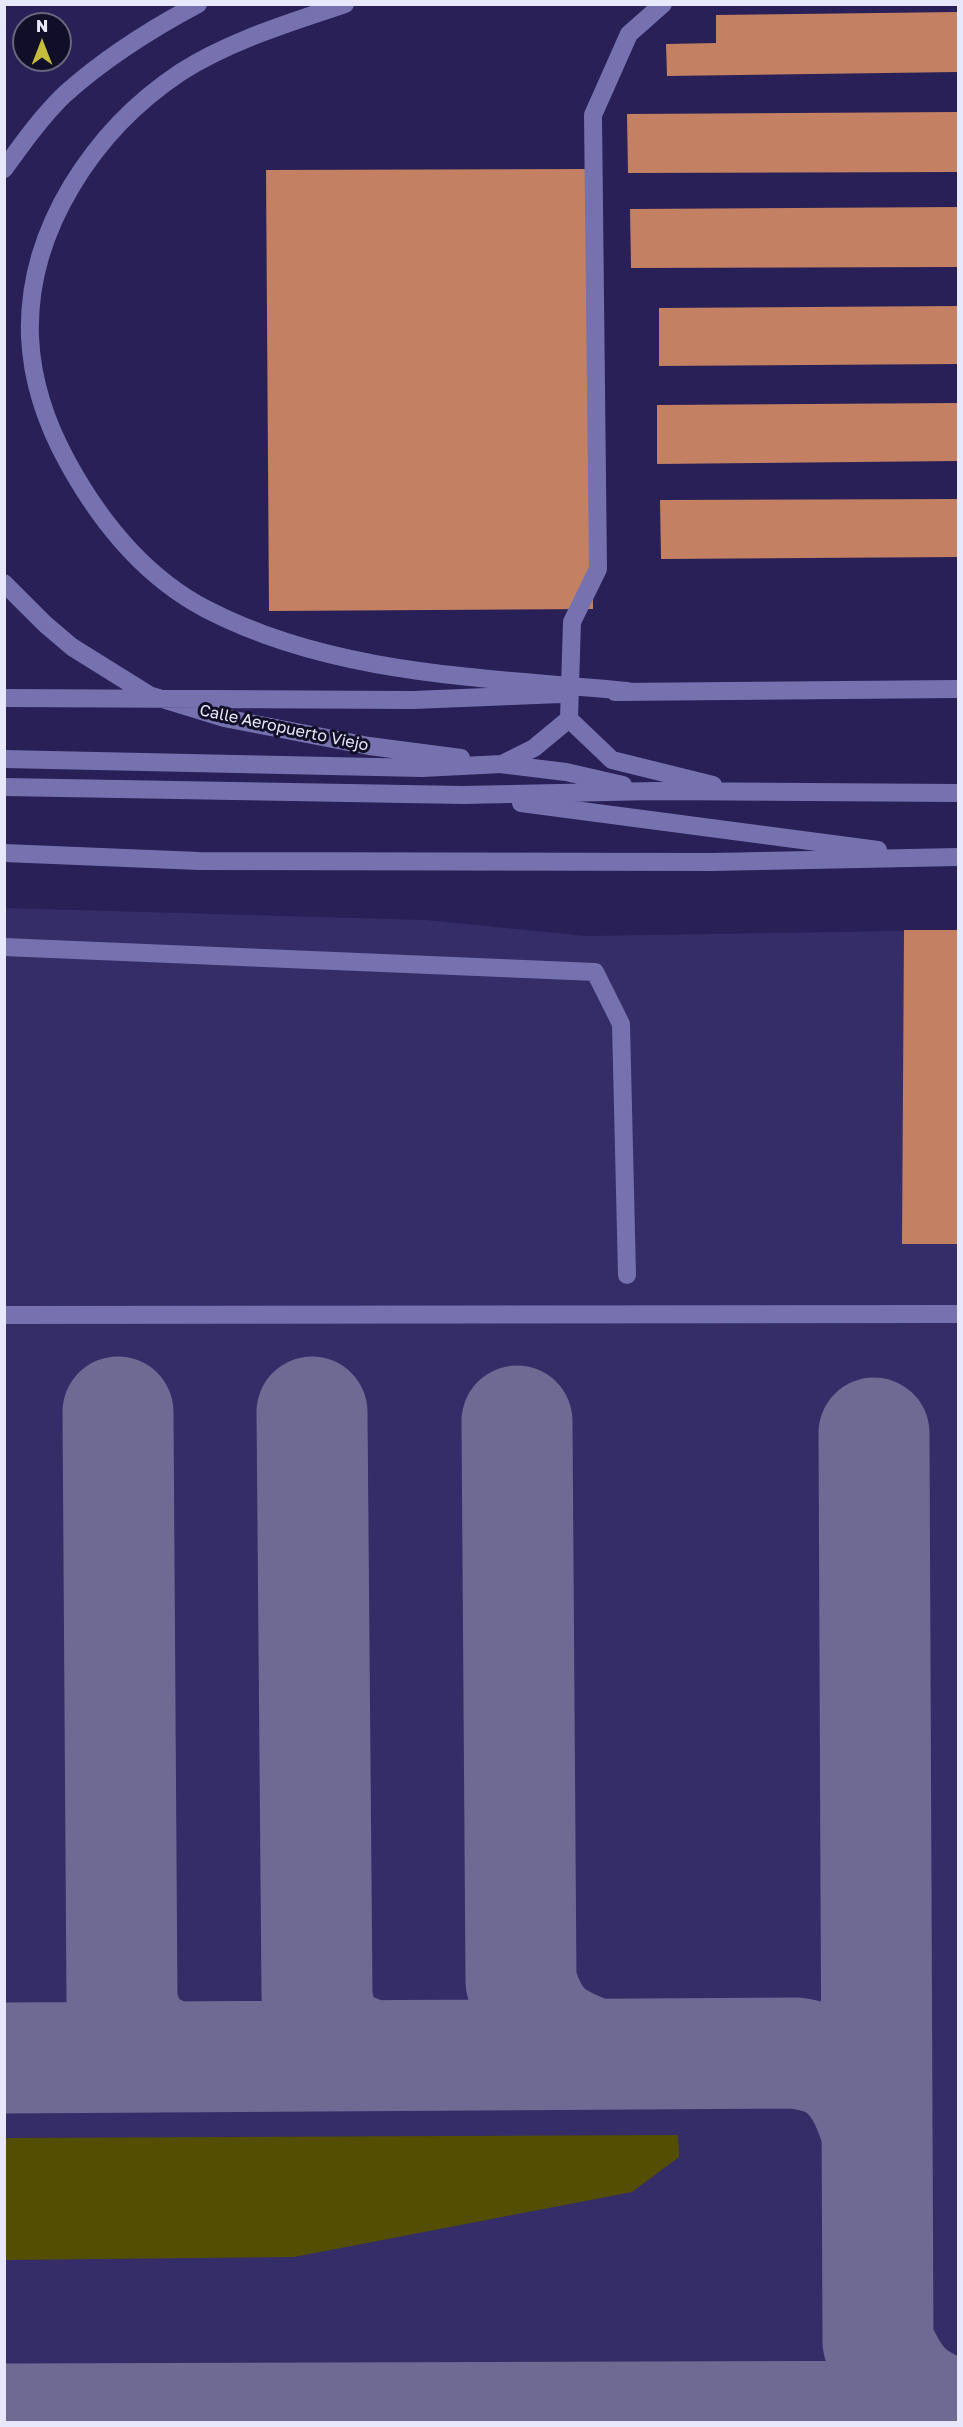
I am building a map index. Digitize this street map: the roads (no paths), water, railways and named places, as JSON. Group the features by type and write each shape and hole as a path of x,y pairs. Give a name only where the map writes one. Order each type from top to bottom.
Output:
{"lane":[{"path":"4,169 64,95 145,35 198,4"},
{"path":"345,4 257,35 184,70 162,86 123,121 86,164 72,185 51,227 40,265 32,308 30,335 36,379 55,438 82,488 124,545 180,594 206,609 280,641 333,656 404,669 627,691"},
{"path":"663,4 629,34 593,115 598,569 572,622 569,719 612,760 742,793"},
{"name":"Calle Aeropuerto Viejo","path":"4,583 72,647 148,694 224,718 369,746 502,764"},
{"path":"4,698 413,700 627,691 958,689"},
{"path":"502,764 534,748 569,719"},
{"path":"4,759 422,768 502,764 566,772 654,791"},
{"path":"4,787 463,795 654,791 958,793"},
{"path":"463,795 938,857"},
{"path":"4,853 199,861 712,862 958,857"},
{"path":"4,947 595,972 621,1024 627,1275"},
{"path":"4,1315 958,1314"}]}
